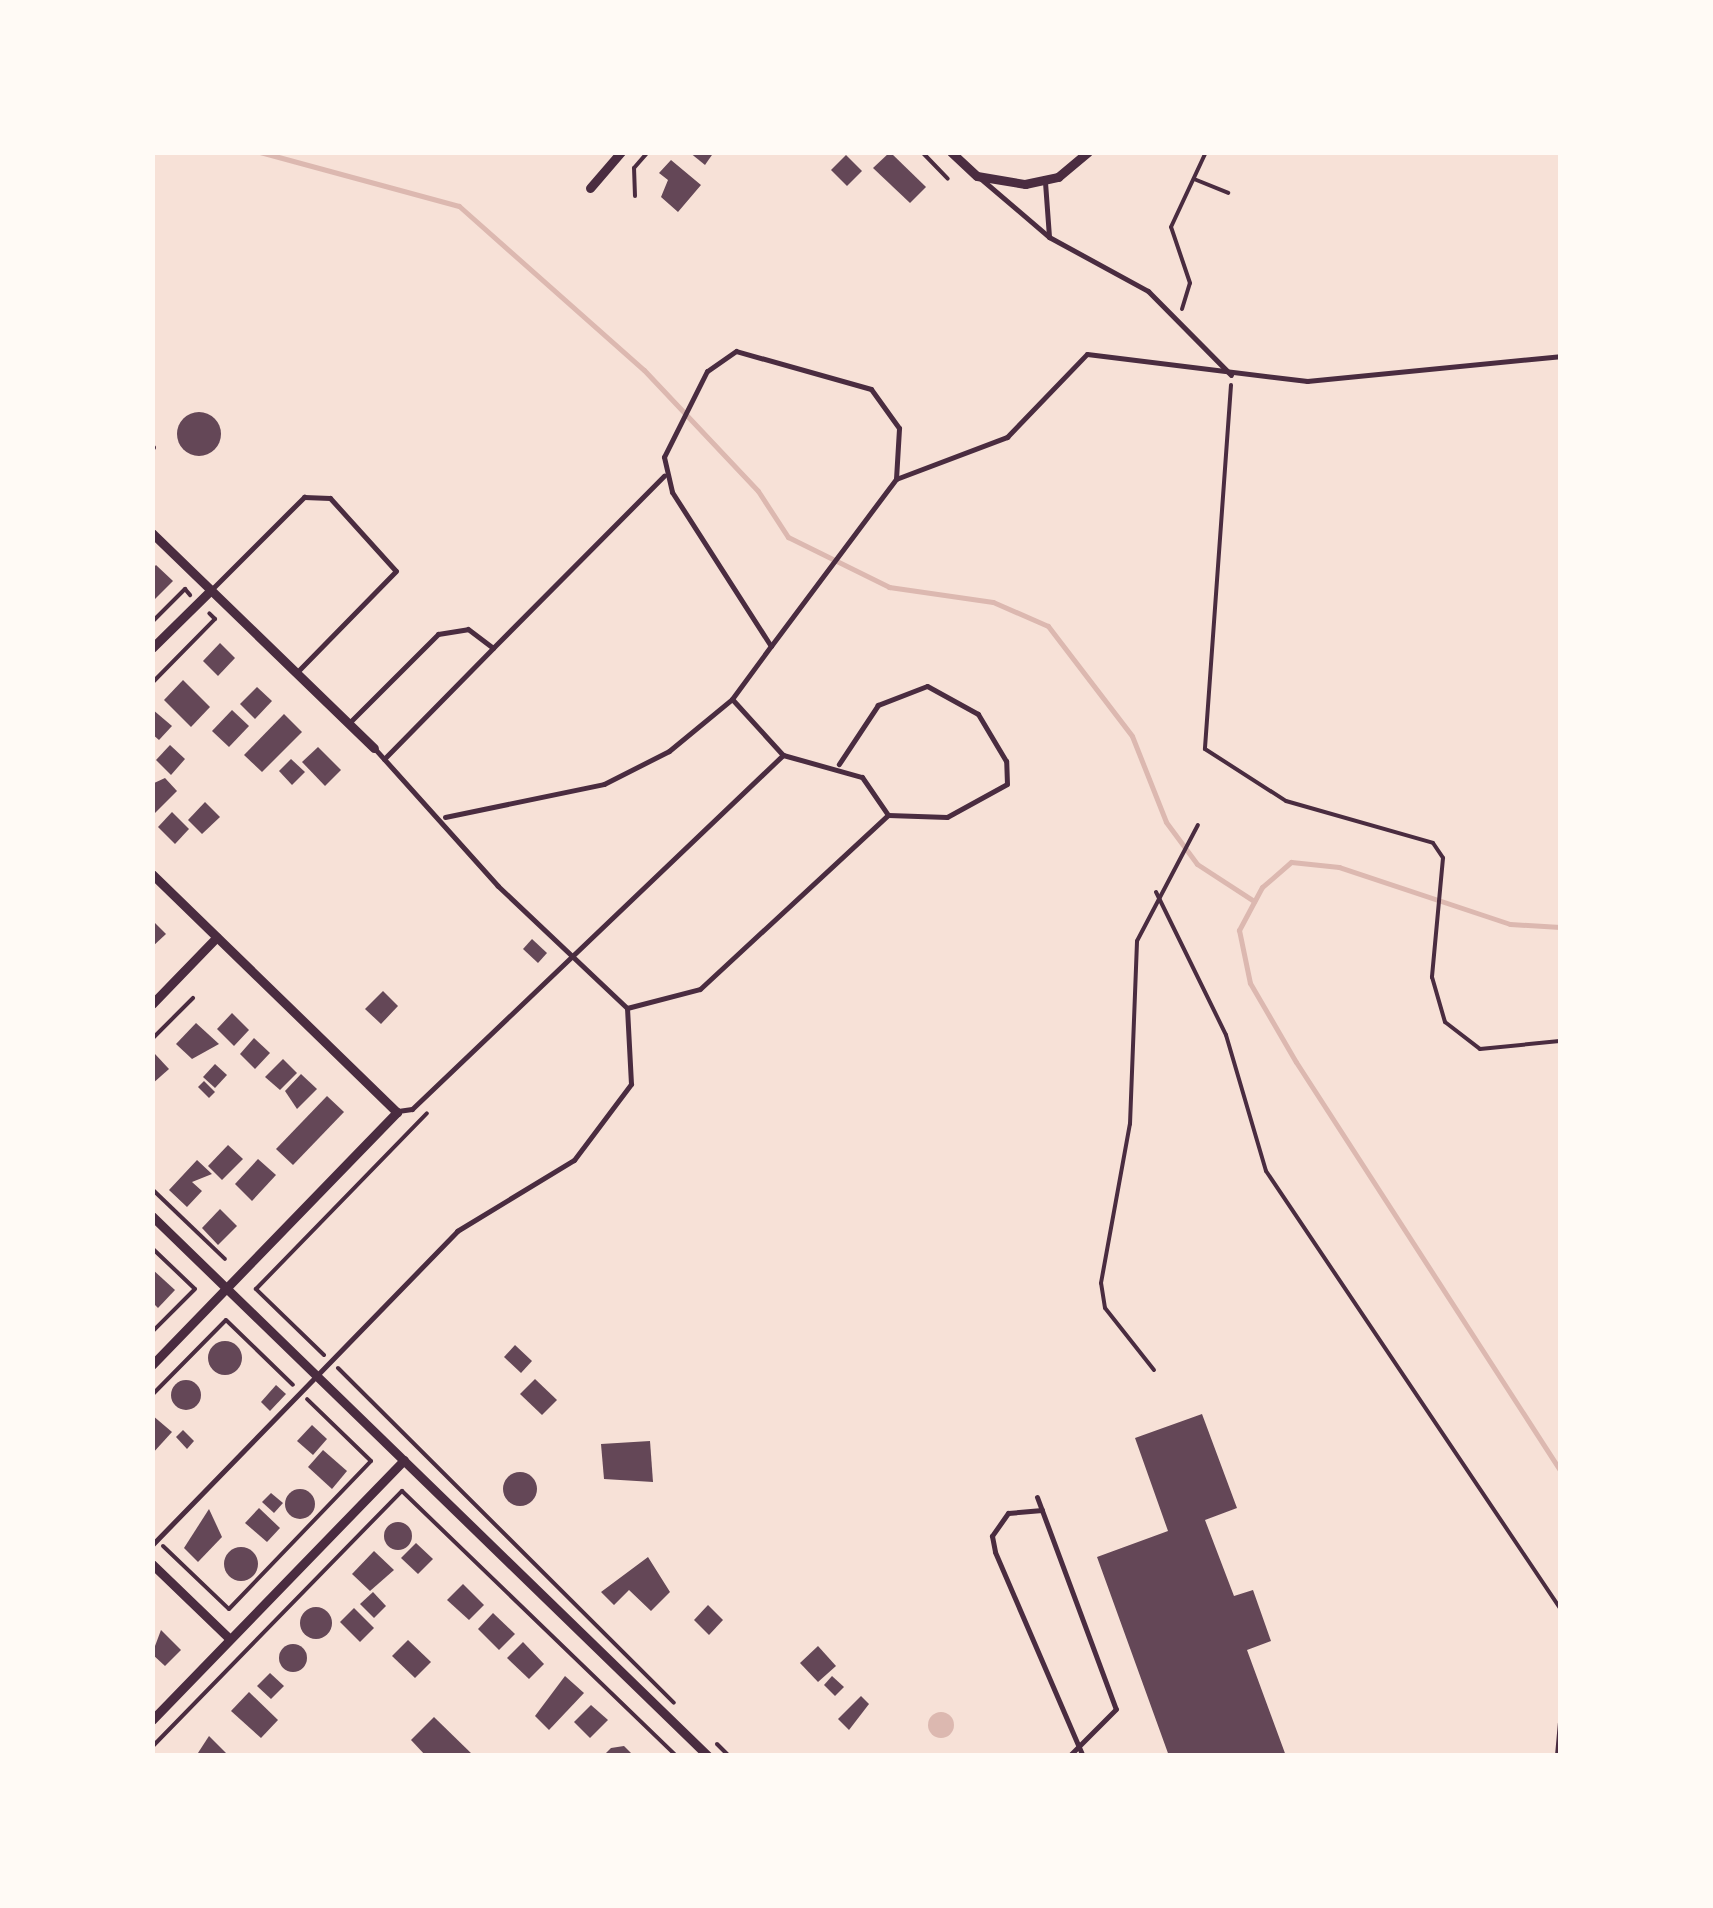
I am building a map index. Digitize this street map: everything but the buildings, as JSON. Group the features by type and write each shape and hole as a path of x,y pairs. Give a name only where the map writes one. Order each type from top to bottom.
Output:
{"street":[{"path":"590,188 621,152"},
{"path":"951,152 977,176 1046,182 1088,152"},
{"path":"152,533 374,748"},
{"path":"152,648 211,590"},
{"path":"152,874 397,1112 152,1365"},
{"path":"152,1004 216,937"},
{"path":"152,1216 708,1756"},
{"path":"152,1720 404,1460"},
{"path":"152,1564 230,1639"}],"lane":[{"path":"977,176 1048,237 1178,317 1231,375"},
{"path":"1046,182 1048,237"},
{"path":"384,759 664,476 674,433 714,362 736,352 858,382 894,412 896,478"},
{"path":"446,818 604,784 668,751 732,698 896,478 1007,437 1087,354 1231,375 1376,379 1560,356"},
{"path":"664,476 772,646"},
{"path":"211,590 304,497 322,492 343,510 396,570 297,673"},
{"path":"348,723 438,634 468,629 493,648"},
{"path":"627,1008 700,989 888,815 947,817 1007,784 1001,747 966,700 927,686 892,694 839,764"},
{"path":"732,698 783,755 839,764 878,794 888,815"},
{"path":"154,1540 302,1394 457,1231 556,1176 611,1121 631,1084 627,1008 570,956 446,818 374,748"},
{"path":"397,1112 412,1109 783,755"},
{"path":"1037,1497 1116,1709 1070,1756"},
{"path":"1042,1510 1008,1513 992,1536 1076,1749 1083,1756"}],"path":[{"path":"636,196 634,168 648,152"},
{"path":"922,152 948,179"},
{"path":"1178,317 1190,283 1172,228 1206,152"},
{"path":"1194,179 1228,193"},
{"path":"1231,375 1205,749 1286,801 1424,836 1443,858 1431,937 1437,1002 1465,1045 1507,1052 1560,1041"},
{"path":"152,622 184,589 190,595"},
{"path":"152,682 215,619 209,613"},
{"path":"1154,1370 1105,1308 1102,1283 1130,1124 1137,941 1156,892 1198,825"},
{"path":"1156,892 1226,1035 1266,1171 1560,1608"},
{"path":"152,1040 193,998"},
{"path":"428,1113 256,1289 682,1710"},
{"path":"152,1189 225,1259"},
{"path":"152,1248 195,1289 152,1332"},
{"path":"152,1395 226,1320 371,1461 229,1609 154,1540"},
{"path":"152,1747 402,1491 676,1756"},
{"path":"1557,1756 1560,1723"},
{"path":"706,1733 729,1756"}],"shaded area":[{"path":"941,1712 950,1716 954,1725 950,1734 941,1738 932,1734 928,1725 932,1716"}],"waterway":[{"path":"260,152 459,206 644,370 758,491 788,537 889,587 993,602 1048,626 1132,736 1166,822 1197,864 1254,901"},
{"path":"1560,927 1510,924 1339,867 1291,862 1262,887 1239,930 1250,983 1296,1062 1560,1470"}]}
